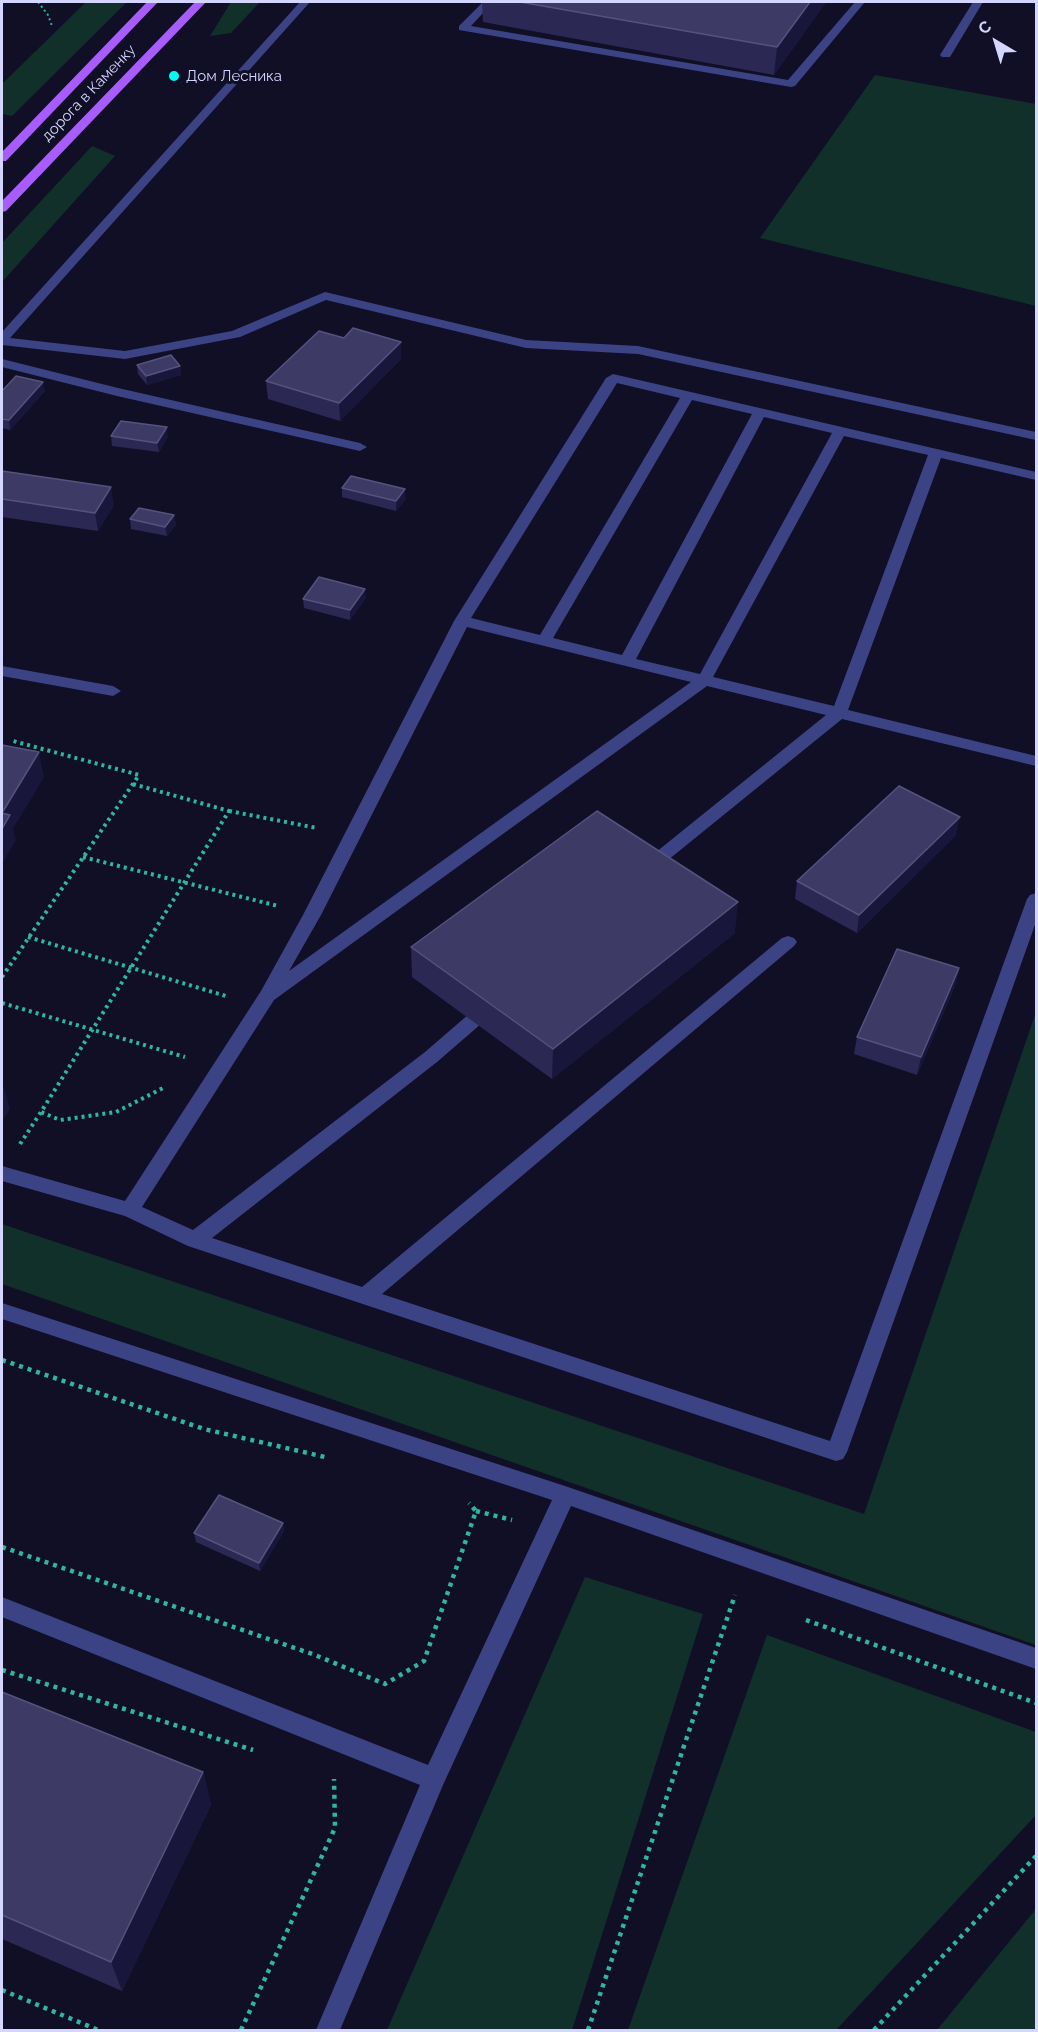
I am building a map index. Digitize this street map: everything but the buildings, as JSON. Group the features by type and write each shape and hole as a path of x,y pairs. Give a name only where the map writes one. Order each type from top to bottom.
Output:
{"main road":[{"name":"дорога в Каменку","path":"2,158 153,2"},
{"name":"дорога в Каменку","path":"2,208 201,2"}],"lane":[{"path":"2,340 305,2"},
{"path":"488,2 463,28 790,84 860,2"},
{"path":"946,55 978,2"},
{"path":"2,340 125,355 235,334 325,296 526,344 638,350 1036,436"},
{"path":"2,363 117,392 360,447"},
{"path":"130,1210 267,996 312,915 462,621 613,378 1036,476"},
{"path":"544,641 688,395"},
{"path":"627,661 760,412"},
{"path":"267,996 704,680 840,430"},
{"path":"631,881 675,843 839,713 936,453"},
{"path":"462,621 1036,761"},
{"path":"2,671 113,691"},
{"path":"2,1174 130,1210 195,1240 836,1452 1036,898"},
{"path":"365,1296 788,942"},
{"path":"195,1240 431,1057 501,996"},
{"path":"2,1311 565,1495 1036,1659"},
{"path":"328,2031 434,1779 565,1495"},
{"path":"2,1607 434,1779"}],"path":[{"path":"38,2 48,15 52,26"},
{"path":"2,977 139,775 13,741"},
{"path":"133,784 229,811 353,834"},
{"path":"170,1085 116,1112 60,1120 41,1112 229,811"},
{"path":"83,856 312,915"},
{"path":"28,937 226,996 267,996"},
{"path":"2,1004 188,1058 182,1067"},
{"path":"2,1360 204,1429 330,1458"},
{"path":"462,1495 476,1511 550,1528"},
{"path":"2,1547 315,1655 385,1684 424,1661 476,1511"},
{"path":"724,1591 747,1599"},
{"path":"588,2031 735,1595"},
{"path":"802,1619 1036,1703"},
{"path":"2,1670 256,1751"},
{"path":"241,2031 335,1828 334,1776 323,1773"},
{"path":"874,2031 1036,1856"},
{"path":"2,1990 98,2031"}],"green space":[{"path":"86,2 127,2 12,116 2,114 2,84"},
{"path":"231,2 260,2 231,33 210,36"},
{"path":"875,75 1036,104 1036,306 760,238"},
{"path":"92,146 115,156 2,282 2,243"},
{"path":"1036,1012 1036,1645 2,1284 2,1224 864,1514"},
{"path":"585,1577 703,1614 572,2030 387,2030"},
{"path":"767,1635 1036,1732 1036,1815 836,2030 628,2030"},
{"path":"1036,1909 1036,2030 937,2030"}],"place":[{"name":"Дом Лесника","path":"174,76"}]}
